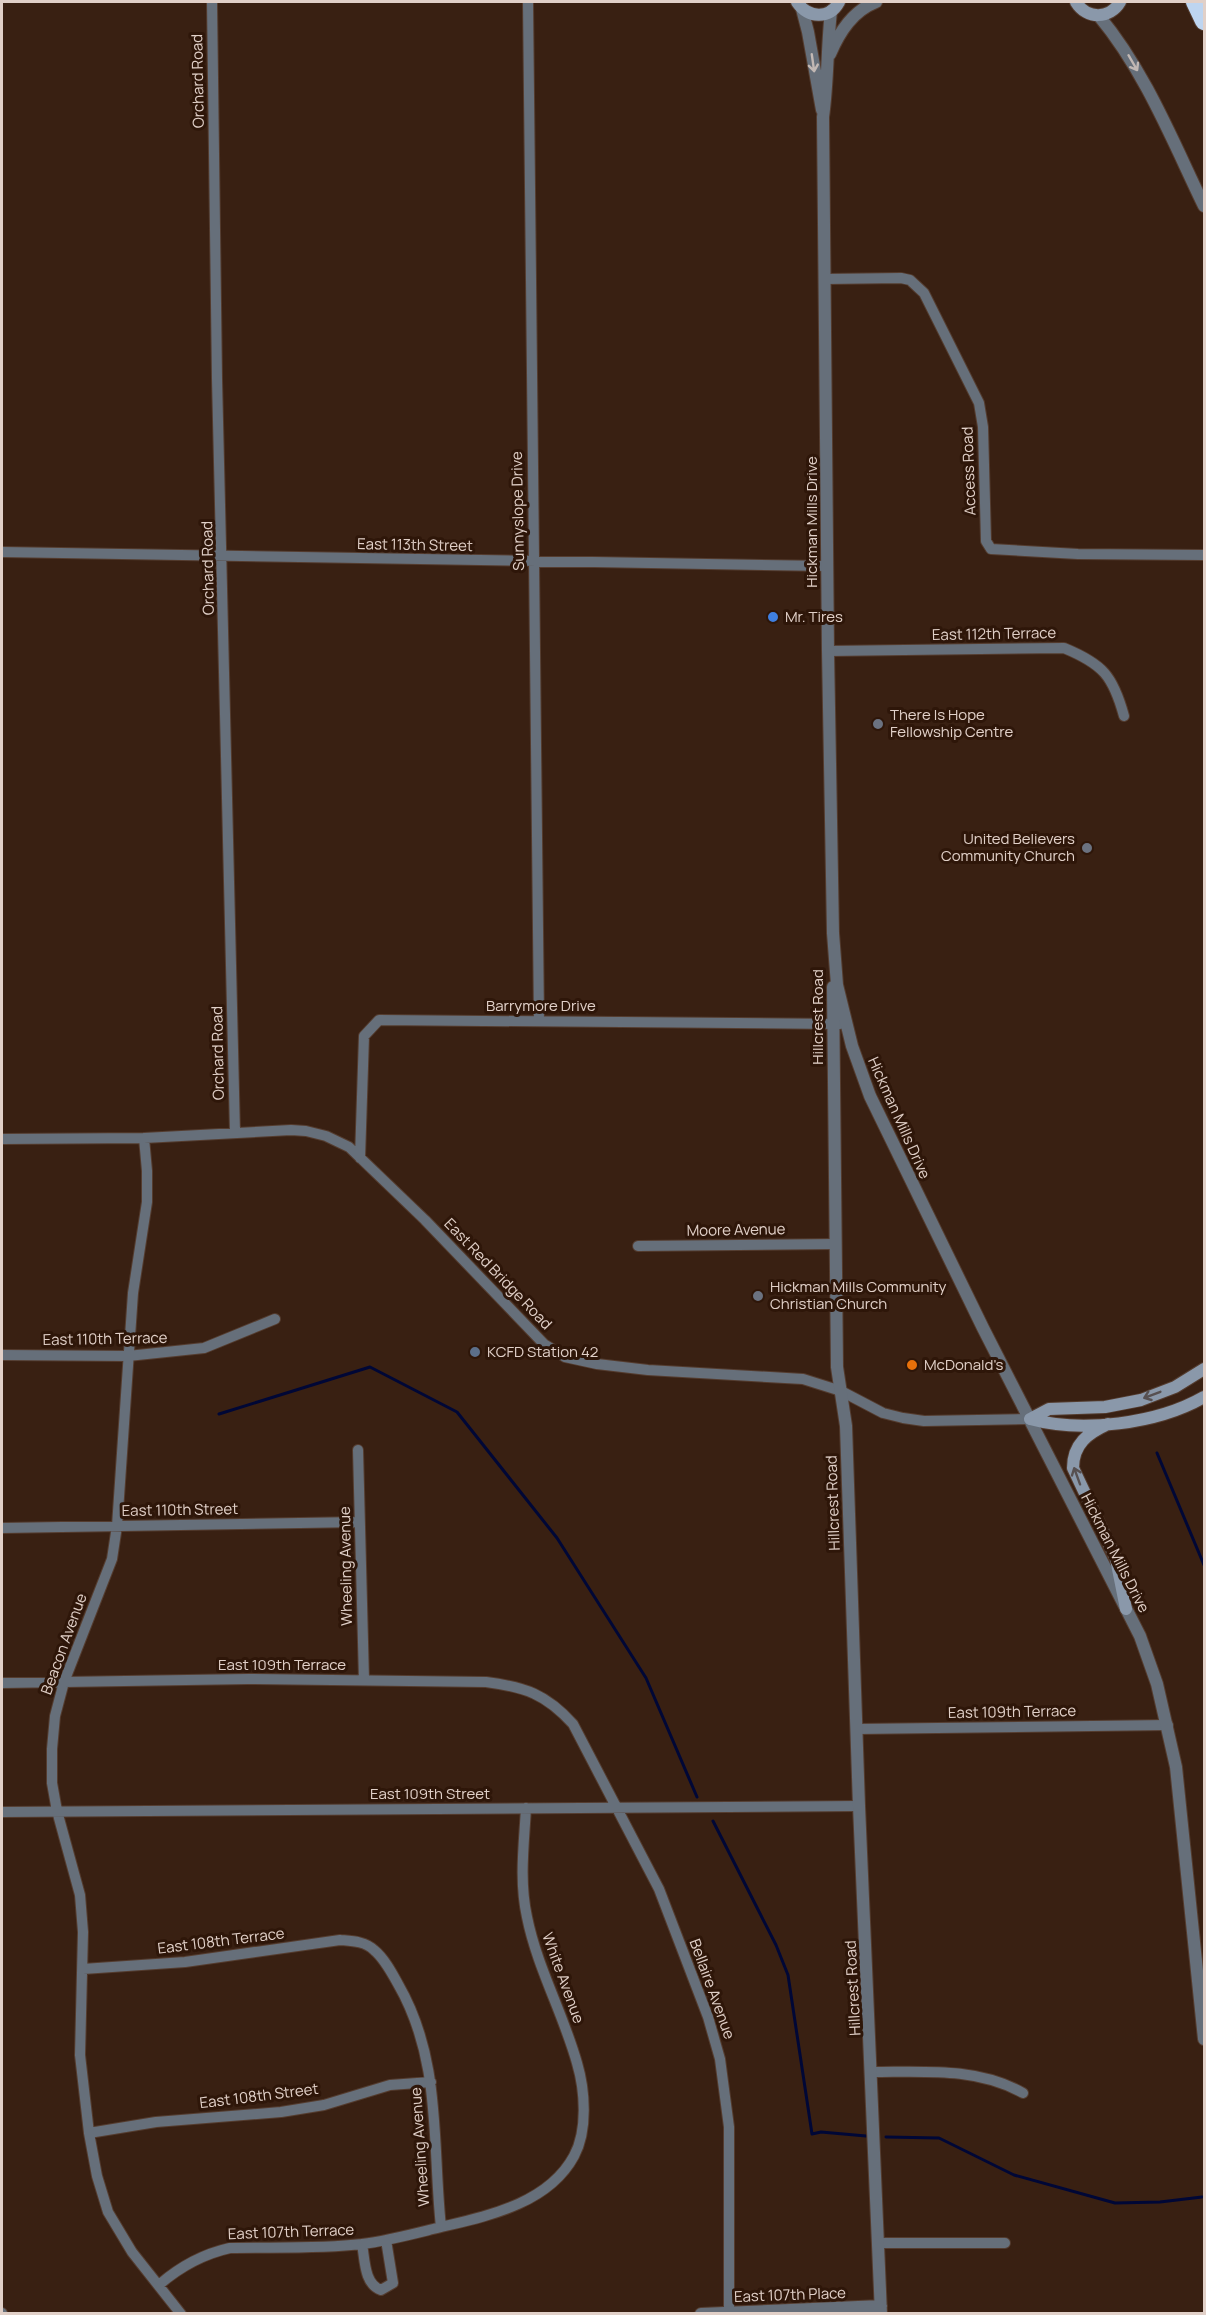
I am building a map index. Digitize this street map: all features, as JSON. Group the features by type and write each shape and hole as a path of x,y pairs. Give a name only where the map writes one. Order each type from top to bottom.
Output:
{"highway":[{"path":"1195,2 1204,21"}],"main road":[{"path":"798,3 816,15 850,2"},
{"path":"1065,2 1077,3 1084,11 1099,16 1107,14 1121,2"},
{"name":"East Red Bridge Road","path":"1030,1419 1049,1409 1105,1407 1140,1400 1174,1387 1204,1369"},
{"name":"East Red Bridge Road","path":"1030,1419 1051,1425 1108,1424 1132,1421 1172,1412 1204,1397"},
{"path":"1188,1405 1204,1403"},
{"path":"1108,1424 1093,1431 1078,1444 1073,1468 1116,1559 1126,1609"}],"street":[{"name":"Orchard Road","path":"212,2 217,379 235,1133"},
{"name":"Sunnyslope Drive","path":"528,2 539,1021"},
{"path":"828,60 847,23 868,5 876,2"},
{"name":"Hickman Mills Drive","path":"798,3 808,32 824,117"},
{"name":"Hickman Mills Drive","path":"836,6 828,60 824,117 828,651 833,933 837,985 852,1046 870,1096 971,1304 1140,1636 1157,1684 1176,1767 1204,2039"},
{"path":"1099,16 1119,40 1137,70 1204,206"},
{"name":"Access Road","path":"825,279 901,278 910,280 924,292 979,403 983,428 986,542 991,549 1078,554 1204,555"},
{"name":"East 113th Street","path":"2,552 827,566"},
{"name":"East 112th Terrace","path":"828,651 1064,648 1088,658 1104,671 1117,693 1124,716"},
{"name":"Hillcrest Road","path":"833,933 832,1024 837,1367 846,1426 859,1806 881,2310"},
{"name":"Barrymore Drive","path":"360,1158 364,1036 379,1020 847,1024"},
{"name":"East Red Bridge Road","path":"2,1139 144,1138 306,1131 326,1136 349,1148 360,1158 425,1220 544,1344 565,1357 597,1364 648,1370 803,1379 841,1391 883,1413 924,1421 1030,1419"},
{"name":"Beacon Avenue","path":"144,1138 147,1202 133,1293 117,1526 112,1558 64,1682 56,1716 52,1749 52,1783 57,1811 80,1895 83,1932 80,2055 89,2133 97,2176 108,2212 132,2252 181,2313"},
{"name":"Moore Avenue","path":"638,1246 836,1244"},
{"name":"East 110th Terrace","path":"2,1355 128,1356 204,1348 274,1319"},
{"name":"Wheeling Avenue","path":"358,1450 364,1680"},
{"name":"East 110th Street","path":"2,1528 360,1522"},
{"name":"East 109th Terrace","path":"2,1683 248,1679 486,1682 514,1686 538,1694 556,1707"},
{"name":"Bellaire Avenue","path":"556,1707 573,1724 659,1889 708,2017 720,2059 729,2127 729,2312"},
{"name":"East 109th Terrace","path":"856,1729 1168,1725"},
{"name":"East 109th Street","path":"2,1812 859,1806"},
{"name":"White Avenue","path":"441,2227 519,2204 552,2183 574,2156 583,2119 577,2064 531,1937 526,1914 522,1873 526,1808"},
{"name":"East 108th Terrace","path":"83,1969 185,1962 340,1940 362,1943"},
{"name":"Wheeling Avenue","path":"362,1943 374,1949 394,1977 410,2004 420,2033 431,2082 441,2227"},
{"path":"872,2072 961,2074 1007,2084 1023,2093"},
{"name":"East 108th Street","path":"89,2133 156,2122 281,2112 324,2104 390,2085 431,2082"},
{"path":"362,2244 441,2227"},
{"name":"East 107th Terrace","path":"159,2284 196,2259 230,2248 362,2244 368,2279 374,2287 381,2290 393,2283 386,2240"},
{"path":"878,2243 1005,2243"},
{"name":"East 107th Place","path":"701,2313 881,2310"}],"waterway":[{"path":"219,1414 370,1367 457,1412 557,1538 646,1678 697,1797"},
{"path":"1157,1453 1204,1565"},
{"path":"713,1821 776,1945 788,1975 812,2134 821,2132 866,2136"},
{"path":"886,2137 939,2138 1014,2175 1115,2203 1160,2202 1202,2197"}],"place":[{"name":"Mr. Tires","path":"773,617"},
{"name":"There Is Hope Fellowship Centre","path":"878,724"},
{"name":"United Believers Community Church","path":"1087,848"},
{"name":"Hickman Mills Community Christian Church","path":"758,1296"},
{"name":"KCFD Station 42","path":"475,1352"},
{"name":"McDonald's","path":"912,1365"}]}
